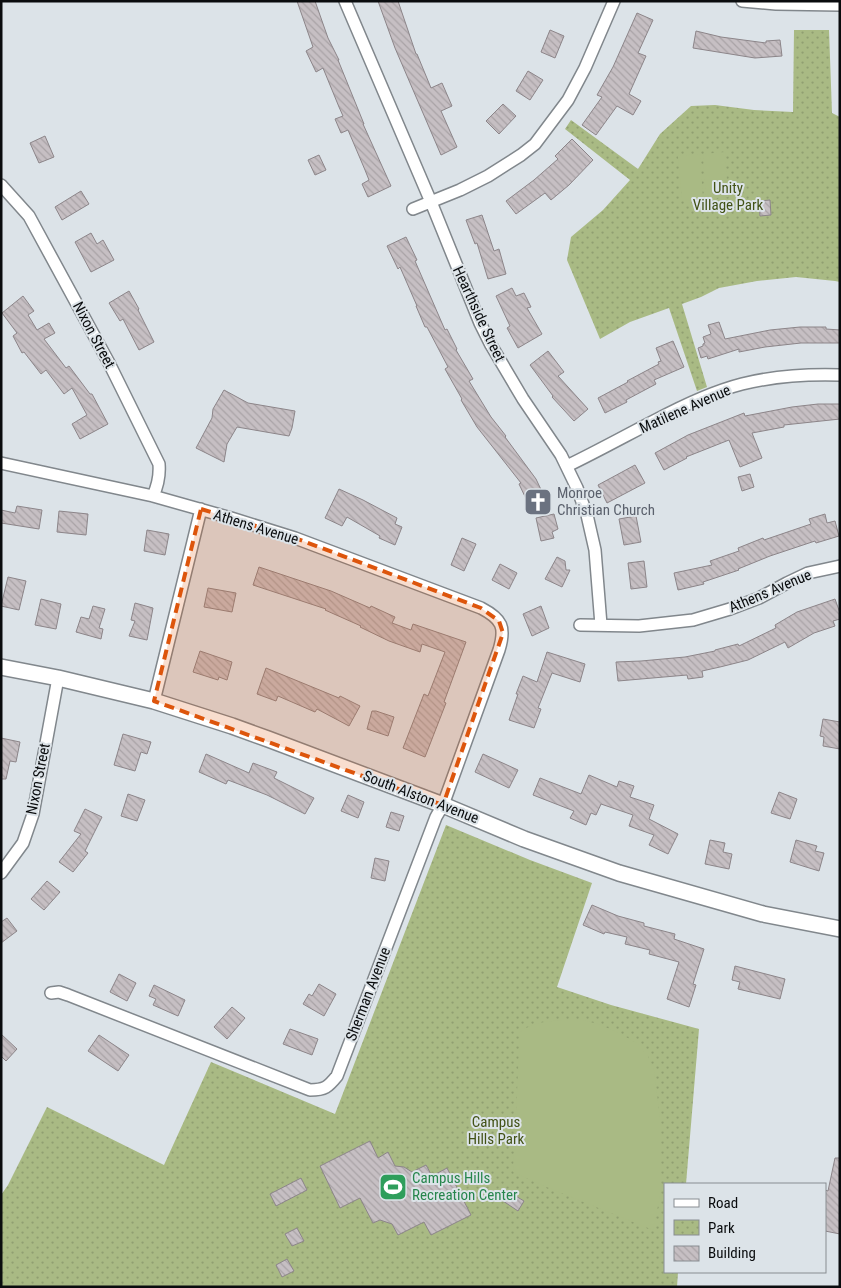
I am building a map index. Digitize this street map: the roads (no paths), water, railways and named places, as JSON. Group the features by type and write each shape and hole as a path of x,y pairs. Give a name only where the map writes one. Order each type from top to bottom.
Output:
{"street":[{"name":"Hearthside Street","path":"345,1 490,345 523,399 561,455 577,488 595,550 601,625"},
{"path":"413,209 460,190 488,176 535,144 568,100 585,68 614,1"},
{"path":"742,1 776,4 840,5"},
{"name":"Nixon Street","path":"1,185 29,216 129,400 159,464 158,484 153,496"},
{"name":"Matilene Avenue","path":"567,466 674,410 725,389 747,382 779,377 812,374 840,375"},
{"name":"Athens Avenue","path":"1,463 153,496 304,542 481,608 492,614 499,621"},
{"path":"154,701 201,510"},
{"name":"Athens Avenue","path":"580,625 639,626 680,622 705,617 759,598 787,582 808,573 840,566"},
{"name":"Sherman Avenue","path":"51,993 58,992 68,995 310,1090 322,1090 330,1085 337,1076 436,817 443,805 499,650 502,633 499,621"},
{"name":"South Alston Avenue","path":"1,667 58,678 154,701 241,729 443,805 524,839 619,872 754,911 839,925"},
{"name":"Nixon Street","path":"1,873 23,843 33,814 58,678"}],"place":[{"name":"Monroe Christian Church","path":"538,502"},
{"name":"Campus Hills Recreation Center","path":"393,1187"}],"park label":[{"name":"Unity Village Park","path":"728,196"},
{"name":"Campus Hills Park","path":"496,1130"}]}
